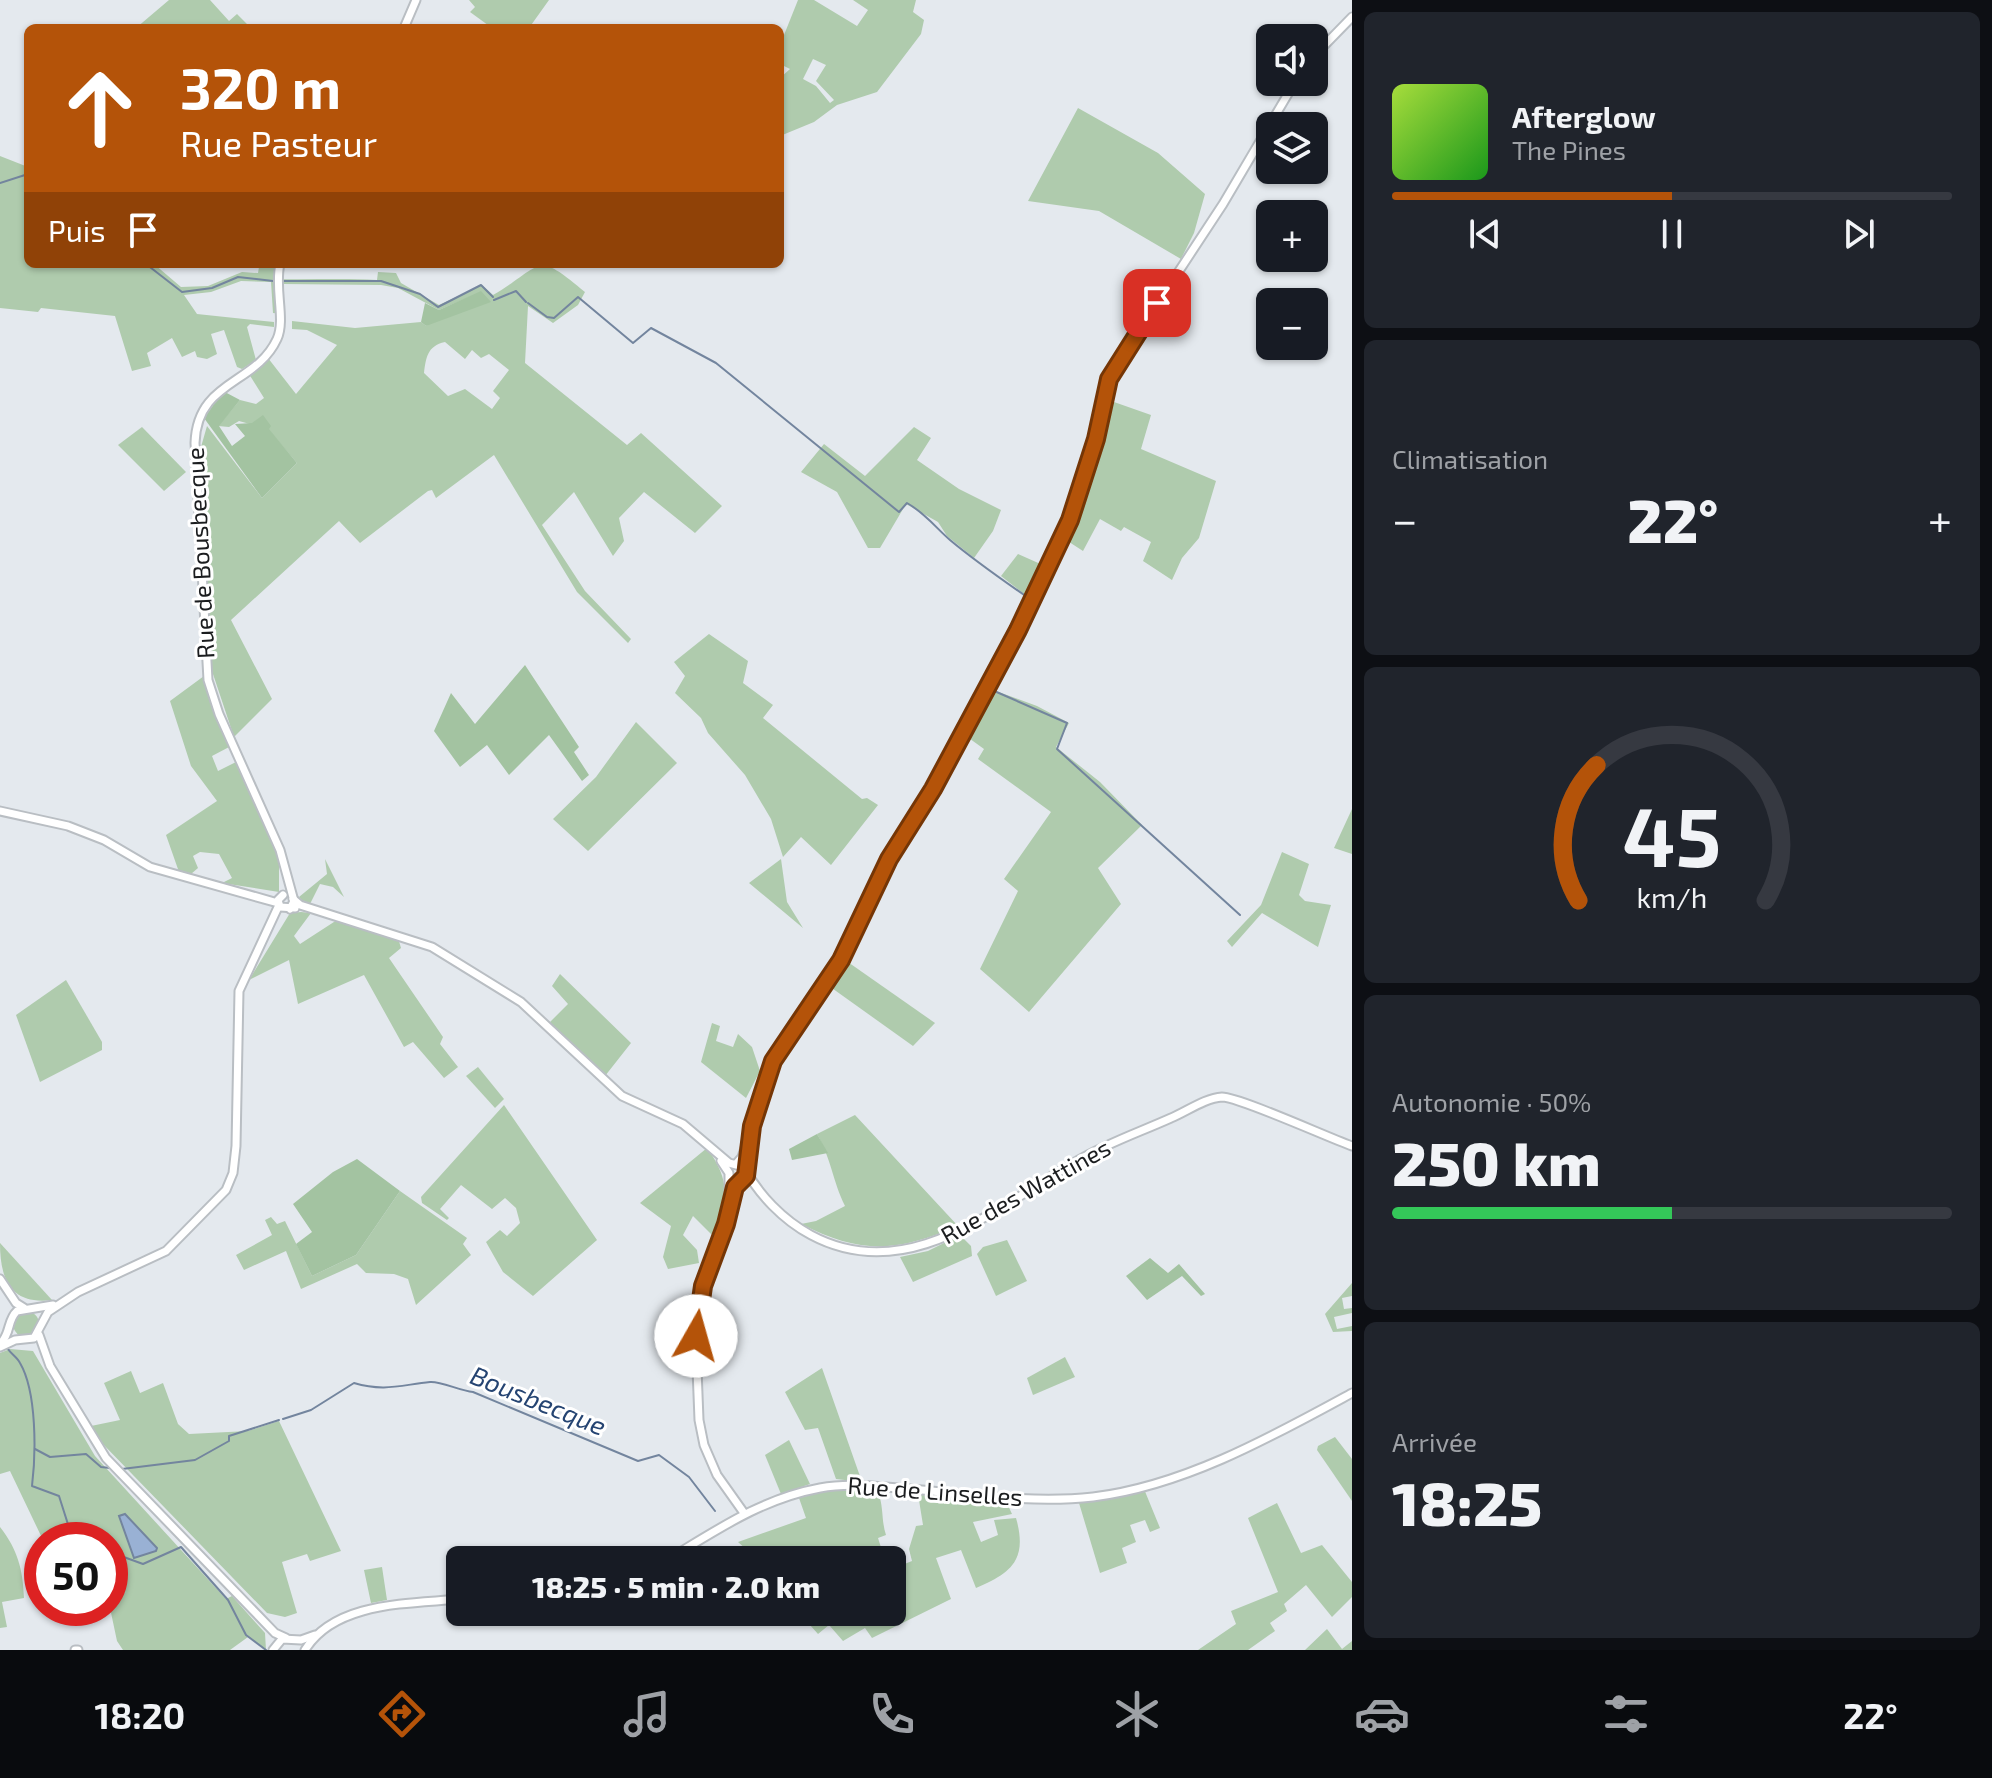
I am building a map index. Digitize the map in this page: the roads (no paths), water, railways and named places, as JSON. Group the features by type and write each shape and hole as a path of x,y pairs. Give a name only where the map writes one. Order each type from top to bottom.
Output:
{"main road":[{"path":"406,24 414,0"},
{"path":"1328,42 1352,17"},
{"path":"728,1216 729,1175 752,1126 778,1052 844,951 897,844 933,789 1018,630 1067,527 1092,450 1109,379 1228,196 1287,96"},
{"name":"Rue de Bousbecque","path":"279,268 276,287 280,326 276,340 259,361 212,397 200,416 195,443 209,684 284,862 293,898"},
{"path":"0,811 68,826 156,870 246,893 289,909 325,912"},
{"name":"Rue de Bousbecque","path":"283,894 284,862"},
{"path":"246,893 283,894 325,912 375,925 432,947 521,1002 622,1096 698,1134 729,1175"},
{"path":"11,1317 62,1301 166,1251 213,1206 230,1183 235,1156 239,991 283,894"},
{"path":"260,948 289,909 293,898"},
{"name":"Rue des Wattines","path":"729,1175 769,1201 803,1230 836,1246 871,1253 912,1250 949,1236 1074,1162 1215,1099 1242,1100 1352,1146"},
{"path":"741,1514 714,1469 703,1441 696,1347 702,1291 734,1189 746,1172 752,1126"},
{"name":"Rue des Wattines","path":"698,1134 746,1172 769,1201"},
{"path":"0,1280 16,1303 29,1309 42,1322"},
{"path":"0,1280 11,1305 10,1327 0,1345"},
{"path":"62,1301 48,1312 42,1322 40,1333 50,1366 92,1439 115,1469 275,1633 296,1640 327,1629"},
{"path":"10,1327 50,1366"},
{"path":"0,1345 40,1333"},
{"name":"Rue de Linselles","path":"690,1546 741,1514 805,1491 842,1486 1077,1498 1125,1491 1179,1475 1272,1435 1352,1393"},
{"path":"296,1640 305,1650 345,1617 375,1609 446,1601"},
{"path":"254,1610 268,1630 273,1649 286,1638"}],"water":[{"path":"125,1514 157,1548 156,1551 134,1558 128,1541 128,1522 121,1522 119,1516"}],"waterway":[{"path":"0,183 24,175"},
{"path":"151,268 182,292 212,288 238,277 273,281"},
{"path":"281,281 381,281 420,294 438,307 481,285 493,297"},
{"path":"494,300 516,291 526,302"},
{"path":"528,303 547,317 554,318 578,297 633,343 651,328 716,363 899,512 907,503 959,548 1027,597"},
{"path":"1030,618 992,690 1067,723 1057,749 1240,915"},
{"name":"Bousbecque","path":"8,1349 20,1363 30,1390 34,1441 32,1486 59,1496 67,1522"},
{"name":"Bousbecque","path":"283,1419 311,1410 354,1383 384,1387 440,1383 473,1392 638,1461 659,1455 689,1477 715,1511"},
{"name":"Bousbecque","path":"122,1469 195,1460 229,1441 229,1436 279,1420"},
{"name":"Bousbecque","path":"35,1449 50,1457 86,1454 101,1467 110,1468"},
{"path":"128,1559 143,1564 181,1547 228,1600 246,1635 266,1650"}]}
